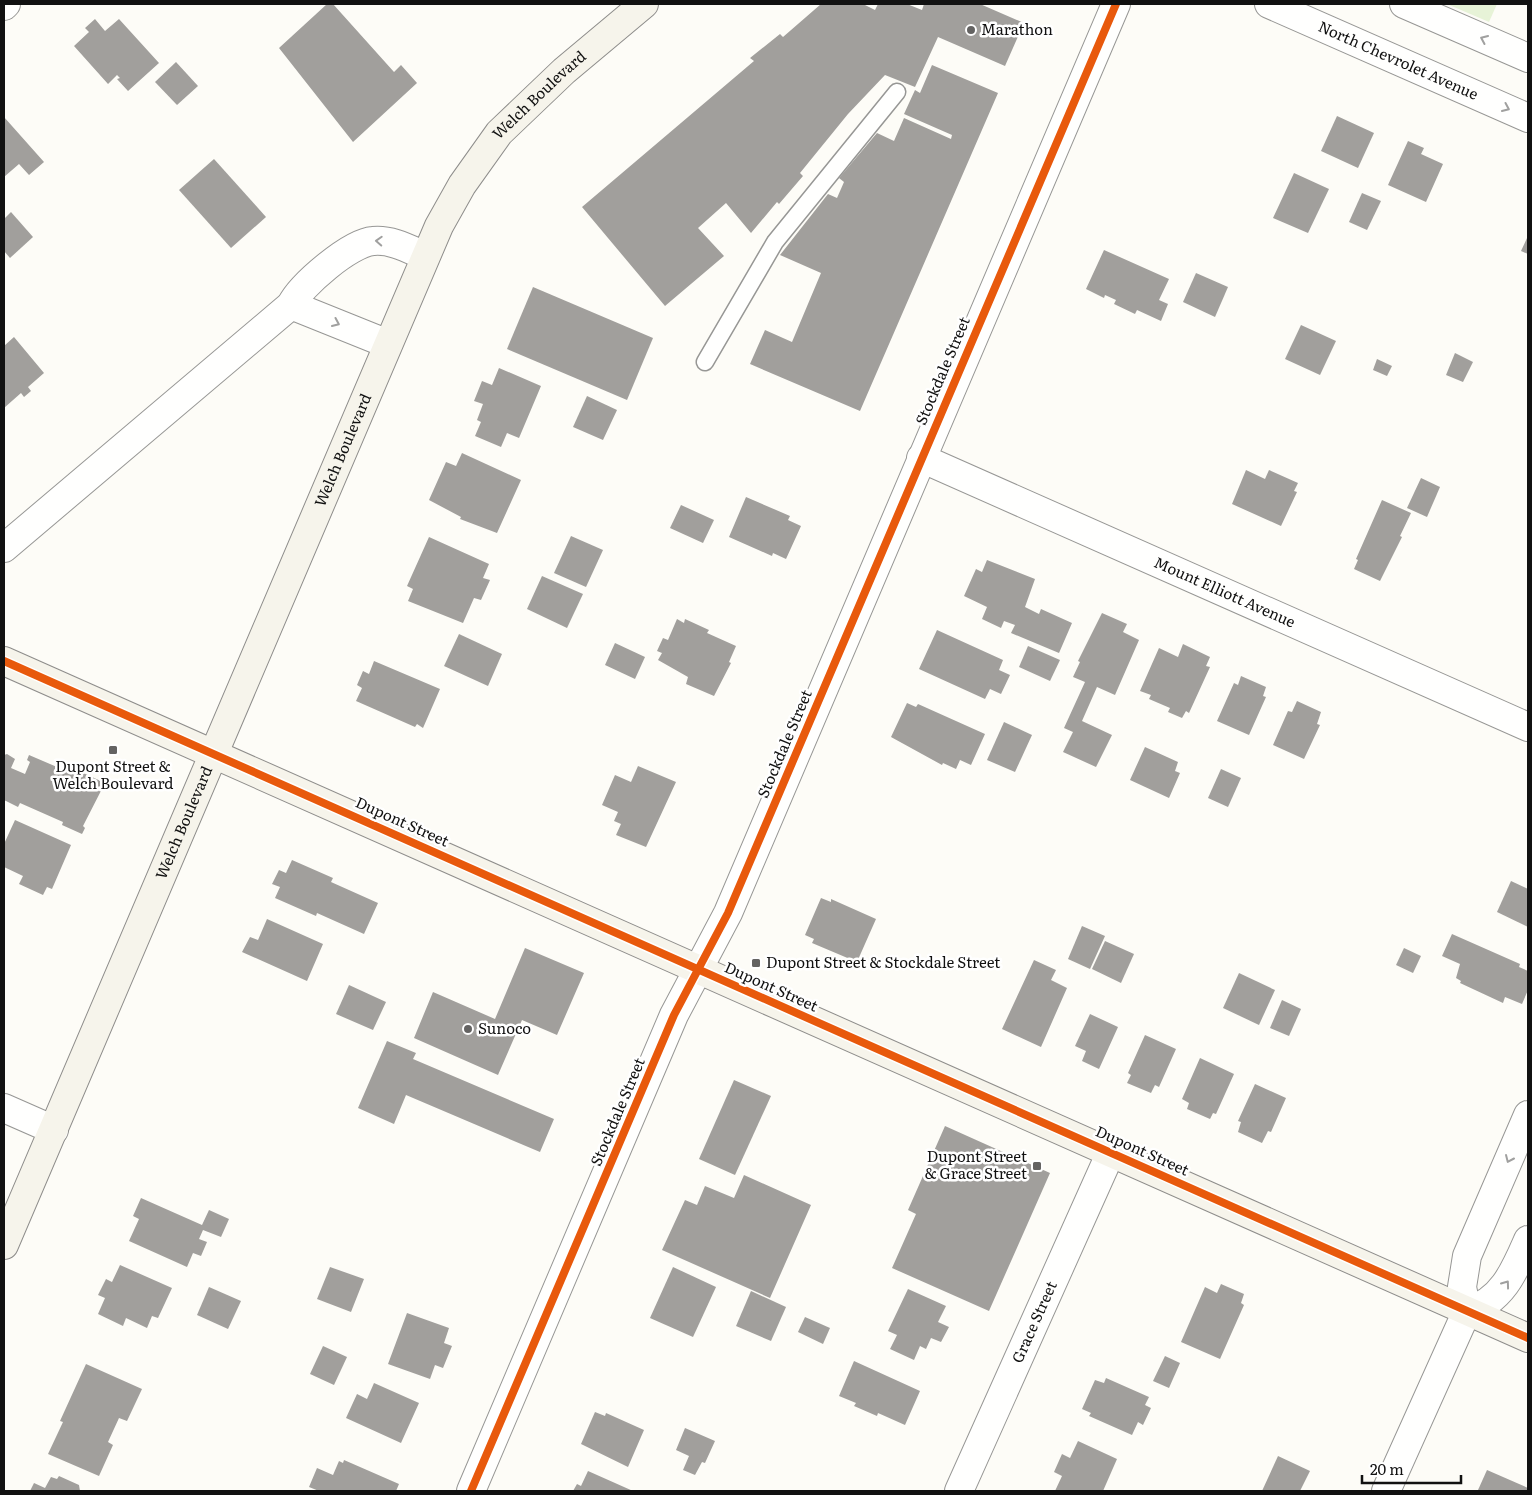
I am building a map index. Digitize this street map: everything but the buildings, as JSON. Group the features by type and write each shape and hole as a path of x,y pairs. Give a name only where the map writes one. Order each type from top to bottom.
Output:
{"street":[{"name":"Welch Boulevard","path":"4,1245 425,256 462,185 499,133 564,71 644,4"},
{"name":"Stockdale Street","path":"471,1491 674,1015 728,913 1116,4"},
{"name":"North Chevrolet Avenue","path":"1269,4 1528,118"},
{"path":"1404,4 1528,58"},
{"path":"4,548 291,305 298,293 317,275 353,248 375,240 388,242 425,256"},
{"path":"291,305 388,344"},
{"name":"Mount Elliott Avenue","path":"921,458 1528,727"},
{"name":"Dupont Street","path":"4,661 1528,1338"},
{"path":"4,1108 54,1130"},
{"path":"1386,1491 1467,1310 1462,1287 1467,1256 1528,1115"},
{"name":"Grace Street","path":"959,1491 1110,1152"},
{"path":"1467,1310 1490,1301 1501,1290 1512,1276 1528,1240"}],"lane":[{"path":"705,362 775,242 896,92"}],"green space":[{"path":"1447,4 1497,4 1489,22"}],"cycle path":[{"path":"471,1491 674,1015 728,913 1116,4"},
{"path":"4,661 1528,1338"}],"place":[{"name":"Marathon","path":"971,30"},
{"name":"Dupont Street & Welch Boulevard","path":"113,750"},
{"name":"Dupont Street & Stockdale Street","path":"756,963"},
{"name":"Sunoco","path":"468,1029"},
{"name":"Dupont Street & Grace Street","path":"1037,1166"}]}
